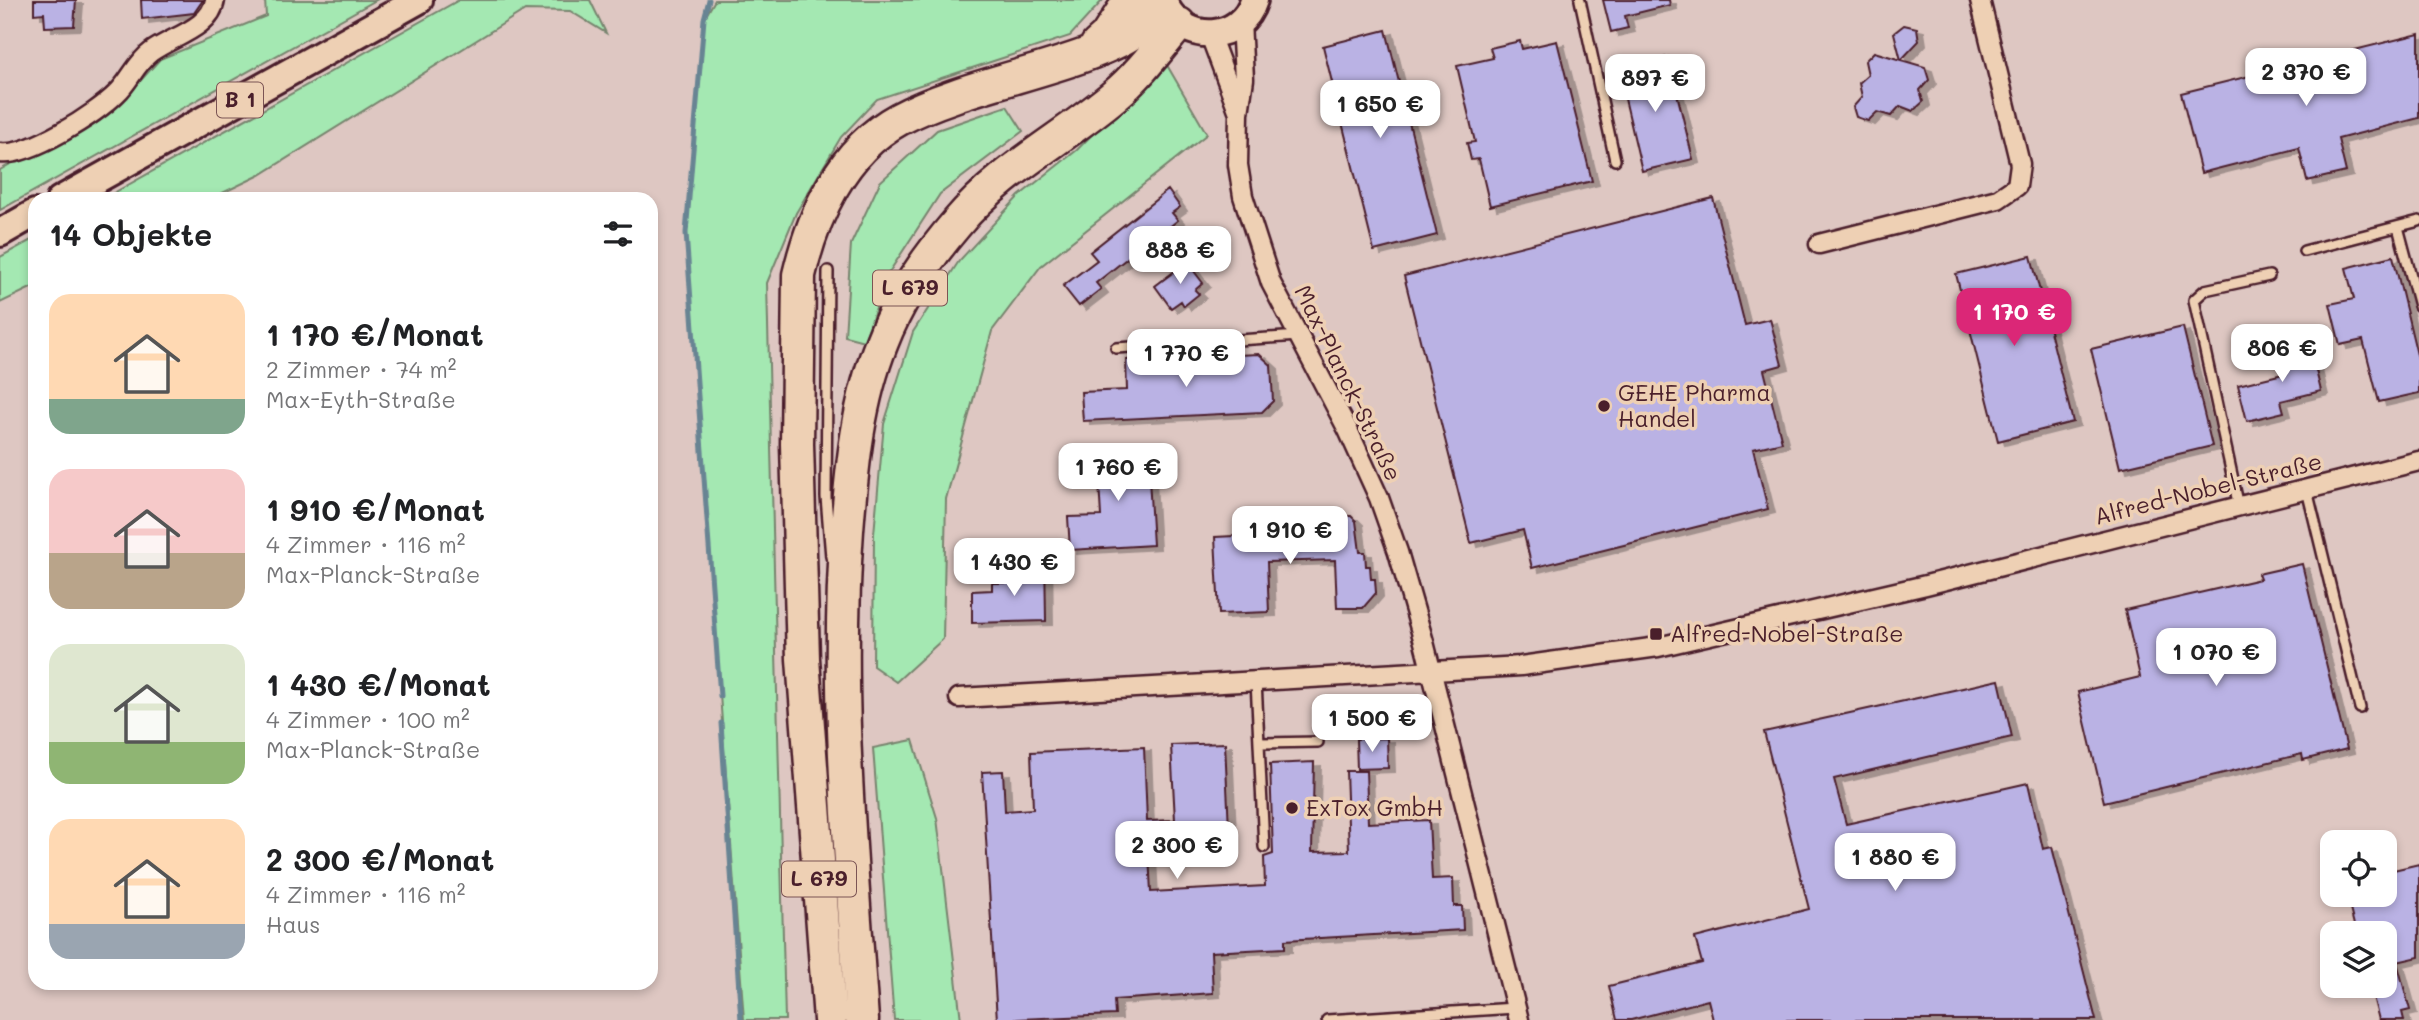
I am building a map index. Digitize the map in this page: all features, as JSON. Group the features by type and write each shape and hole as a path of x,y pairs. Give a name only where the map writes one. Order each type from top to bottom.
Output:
{"highway":[{"name":"L 679","path":"1085,55 1106,37 1130,0"},
{"name":"L 679","path":"830,1020 803,659 799,275 809,234 826,198 855,155 898,119 953,97 1085,55 1130,36 1150,16 1167,8"},
{"name":"L 679","path":"862,1020 840,654 845,556 857,430 869,380 882,341 904,297 926,262 967,212 1030,158 1116,94 1167,8"}],"main road":[{"name":"B 1","path":"74,192 419,0"},
{"path":"1167,8 1188,30 1210,34 1227,31 1247,11"},
{"path":"0,233 28,218"}],"street":[{"path":"0,153 30,148 100,108 120,91 150,52 208,17 215,0"},
{"path":"1819,244 1998,199 2017,186 2020,164 1980,0"},
{"name":"Max-Planck-Straße","path":"1247,11 1244,79 1239,113 1238,165 1243,196 1271,284 1379,498 1398,552 1517,1014"},
{"name":"Max-Planck-Straße","path":"1210,34 1239,113"},
{"name":"Alfred-Nobel-Straße","path":"1431,672 1575,660 1682,643 2419,461"},
{"path":"959,698 1431,672"}],"lane":[{"path":"1580,0 1615,160"},
{"path":"2304,251 2419,222"},
{"path":"2398,227 2419,306"},
{"path":"828,271 826,497 832,562"},
{"path":"2239,507 2194,300 2205,290 2269,276"},
{"path":"1116,348 1299,336"},
{"path":"2307,490 2360,708"},
{"path":"833,575 840,654"},
{"path":"1256,681 1264,847"},
{"path":"1259,743 1318,742"},
{"name":"Max-Planck-Straße","path":"1328,1020 1517,1014"}],"green space":[{"path":"265,0 376,0 0,210 0,170 126,97 160,59 266,16"},
{"path":"459,0 590,0 606,33 570,11 525,10 260,175 225,192 116,192"},
{"path":"715,0 1103,0 1070,36 877,99 841,137 796,213 767,283 785,1020 744,1020 686,233 704,19"},
{"path":"1164,60 1207,134 1041,266 992,331 946,499 943,639 896,682 873,666 874,534 884,424 913,332 959,261 1019,196 1077,150"},
{"path":"1007,106 1023,131 940,194 888,274 864,341 845,336 851,244 880,182 937,130"},
{"path":"28,242 28,289 0,303 0,257"},
{"path":"913,740 937,818 961,1020 894,1020 873,748"}],"building":[{"path":"34,0 76,0 74,26 45,27 44,13 34,14"},
{"path":"141,0 203,0 194,13 142,19"},
{"path":"1603,0 1669,0 1670,5 1625,16 1628,28 1611,32"},
{"path":"1904,25 1917,28 1919,41 1901,60 1894,33"},
{"path":"1386,30 1437,235 1374,251 1323,46"},
{"path":"2419,34 2419,118 2338,139 2346,172 2307,181 2299,148 2201,173 2181,93"},
{"path":"1520,41 1522,49 1557,41 1592,181 1490,206 1479,159 1471,160 1467,143 1475,142 1457,66 1493,58 1490,48"},
{"path":"1874,52 1925,67 1929,80 1920,90 1923,102 1913,111 1900,106 1891,116 1877,112 1868,121 1856,117 1853,107 1862,97 1859,83 1868,75 1865,61"},
{"path":"1668,57 1693,159 1642,171 1618,69"},
{"path":"1168,190 1180,207 1172,213 1178,220 1162,233 1169,241 1154,254 1145,244 1096,283 1101,289 1079,306 1063,286 1097,260 1090,252"},
{"name":"GEHE Pharma Handel","path":"1713,198 1745,325 1770,319 1782,365 1764,370 1782,442 1753,449 1768,509 1532,568 1523,530 1471,543 1404,276"},
{"path":"2031,256 2073,422 1998,441 1956,274"},
{"path":"2393,256 2419,363 2419,393 2379,402 2363,340 2340,345 2330,304 2354,299 2346,268"},
{"path":"1187,262 1203,283 1195,290 1199,294 1184,306 1181,301 1171,308 1155,286"},
{"path":"2183,327 2212,446 2120,468 2091,349"},
{"path":"2309,342 2321,391 2281,401 2284,412 2247,421 2238,385 2287,373 2281,348"},
{"path":"1259,354 1271,365 1273,401 1262,412 1083,421 1081,392 1127,390 1126,360"},
{"path":"1147,445 1153,545 1070,550 1068,517 1101,516 1097,448"},
{"path":"1343,516 1351,516 1356,521 1360,552 1365,552 1366,566 1370,566 1371,579 1375,579 1376,593 1363,608 1337,608 1335,560 1267,562 1269,612 1219,614 1215,537 1338,531 1338,522"},
{"path":"1045,553 1046,621 972,623 972,591 992,590 992,583 1028,583 1027,554"},
{"path":"2302,564 2347,749 2303,760 2302,754 2104,802 2078,692 2140,677 2125,610 2260,579 2258,574"},
{"path":"1999,680 2012,737 1834,779 1846,824 2028,783 2043,849 2052,847 2096,1020 1713,1020 1708,1000 1631,1020 1617,1020 1609,986 1702,963 1695,938 1809,909 1764,732"},
{"path":"1387,738 1388,768 1357,769 1356,739"},
{"path":"1225,743 1230,850 1149,855 1151,892 1265,886 1264,857 1273,854 1270,764 1314,762 1312,852 1349,851 1346,771 1366,771 1368,823 1429,820 1432,879 1453,878 1454,906 1462,906 1463,930 1285,940 1285,948 1211,952 1213,993 1114,1000 1115,1015 997,1020 982,772 1003,771 1005,811 1033,809 1031,752 1144,747 1147,821 1175,820 1171,745"},
{"path":"2419,864 2419,957 2397,962 2397,921 2353,921 2350,909 2397,907 2397,869"},
{"path":"2397,962 2410,1010 2402,1012 2404,1020 2379,1020 2373,998 2397,998"}],"waterway":[{"path":"709,0 704,19 686,233 720,696"},
{"path":"721,723 741,1020"}],"place":[{"name":"GEHE Pharma Handel","path":"1604,406"},
{"name":"Alfred-Nobel-Straße","path":"1656,634"},
{"name":"ExTox GmbH","path":"1292,808"}]}
